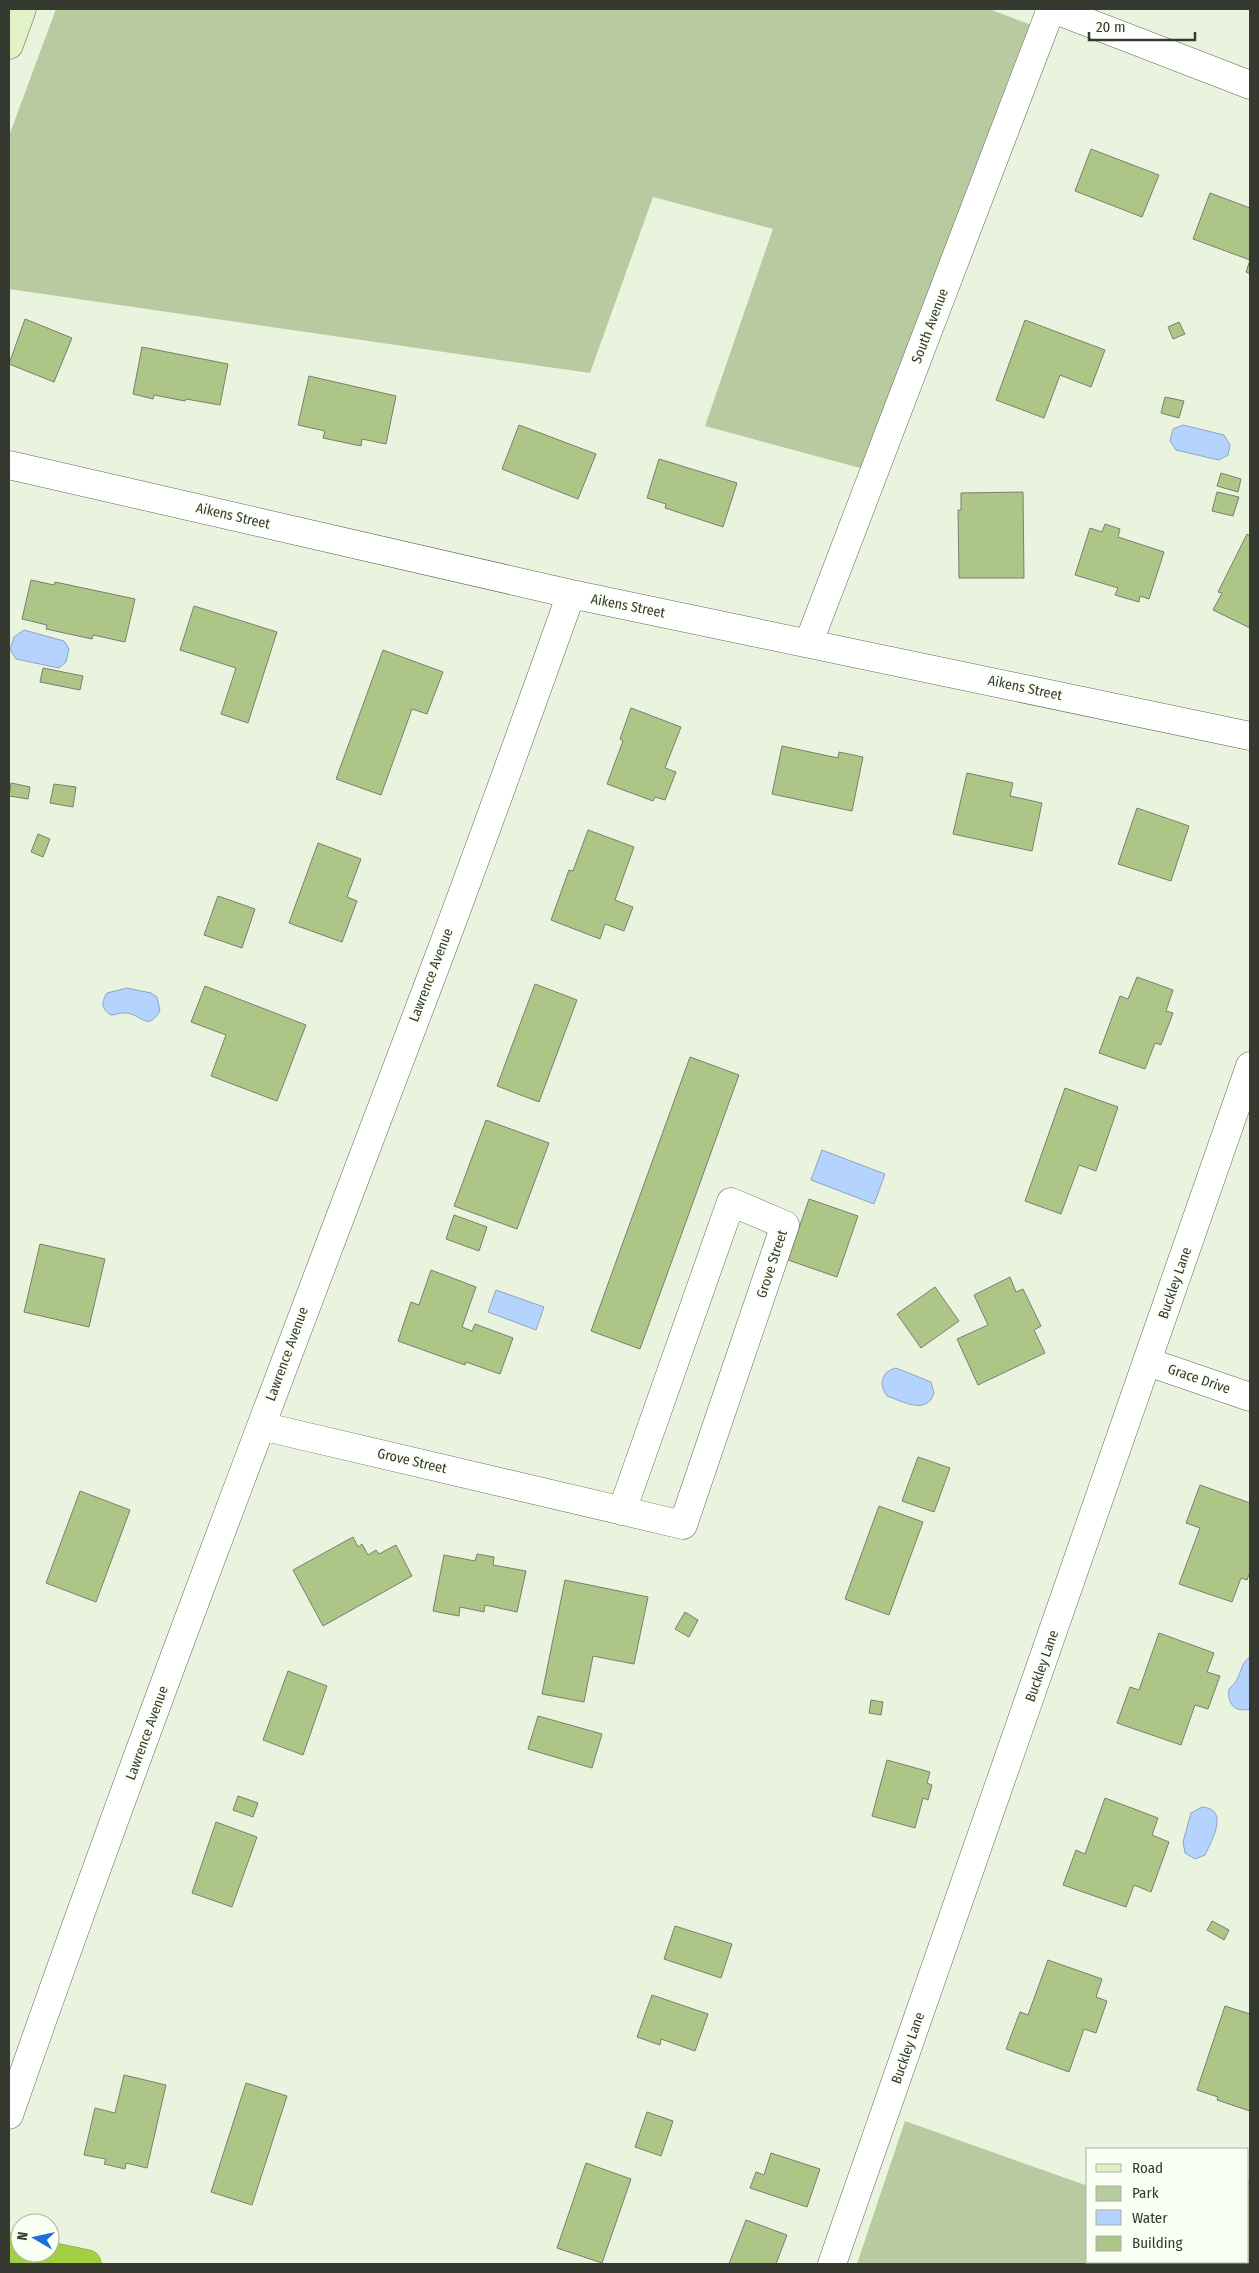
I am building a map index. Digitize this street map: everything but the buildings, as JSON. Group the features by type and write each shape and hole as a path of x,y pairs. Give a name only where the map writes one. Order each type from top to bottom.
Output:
{"highway":[{"path":"60,2258 87,2264"}],"street":[{"path":"9,45 22,9"},
{"path":"1052,9 1250,85"},
{"name":"South Avenue","path":"809,642 1052,9"},
{"name":"Aikens Street","path":"9,465 571,594 809,642 1250,736"},
{"name":"Lawrence Avenue","path":"9,2115 67,1949 261,1426 439,958 571,594"},
{"name":"Buckley Lane","path":"832,2264 1250,1066"},
{"name":"Grove Street","path":"261,1426 622,1511 682,1525 786,1225 731,1202 622,1511"},
{"name":"Grace Drive","path":"1148,1362 1250,1397"}],"green space":[{"path":"56,9 989,9 1050,32 879,473 705,426 773,229 653,197 590,373 9,289 9,136"},
{"path":"905,2121 1086,2185 1086,2263 1249,2263 1250,2179 1250,2264 857,2264"}],"water":[{"path":"1183,425 1224,435 1230,445 1228,455 1219,460 1176,450 1170,441 1173,429"},
{"path":"24,630 64,641 69,649 66,662 59,668 16,659 10,650 14,637"},
{"path":"127,988 151,993 157,997 160,1011 155,1017 144,1021 132,1014 111,1015 105,1010 103,1002 107,993"},
{"path":"822,1150 885,1174 874,1204 811,1180"},
{"path":"496,1290 544,1307 536,1330 488,1312"},
{"path":"896,1368 931,1382 934,1393 931,1400 926,1404 914,1405 887,1396 882,1383 883,1379 887,1372"},
{"path":"1250,1657 1250,1709 1240,1710 1231,1703 1229,1689 1246,1660"},
{"path":"1202,1807 1210,1809 1215,1813 1217,1826 1205,1855 1195,1859 1185,1853 1183,1842 1191,1813"}]}
